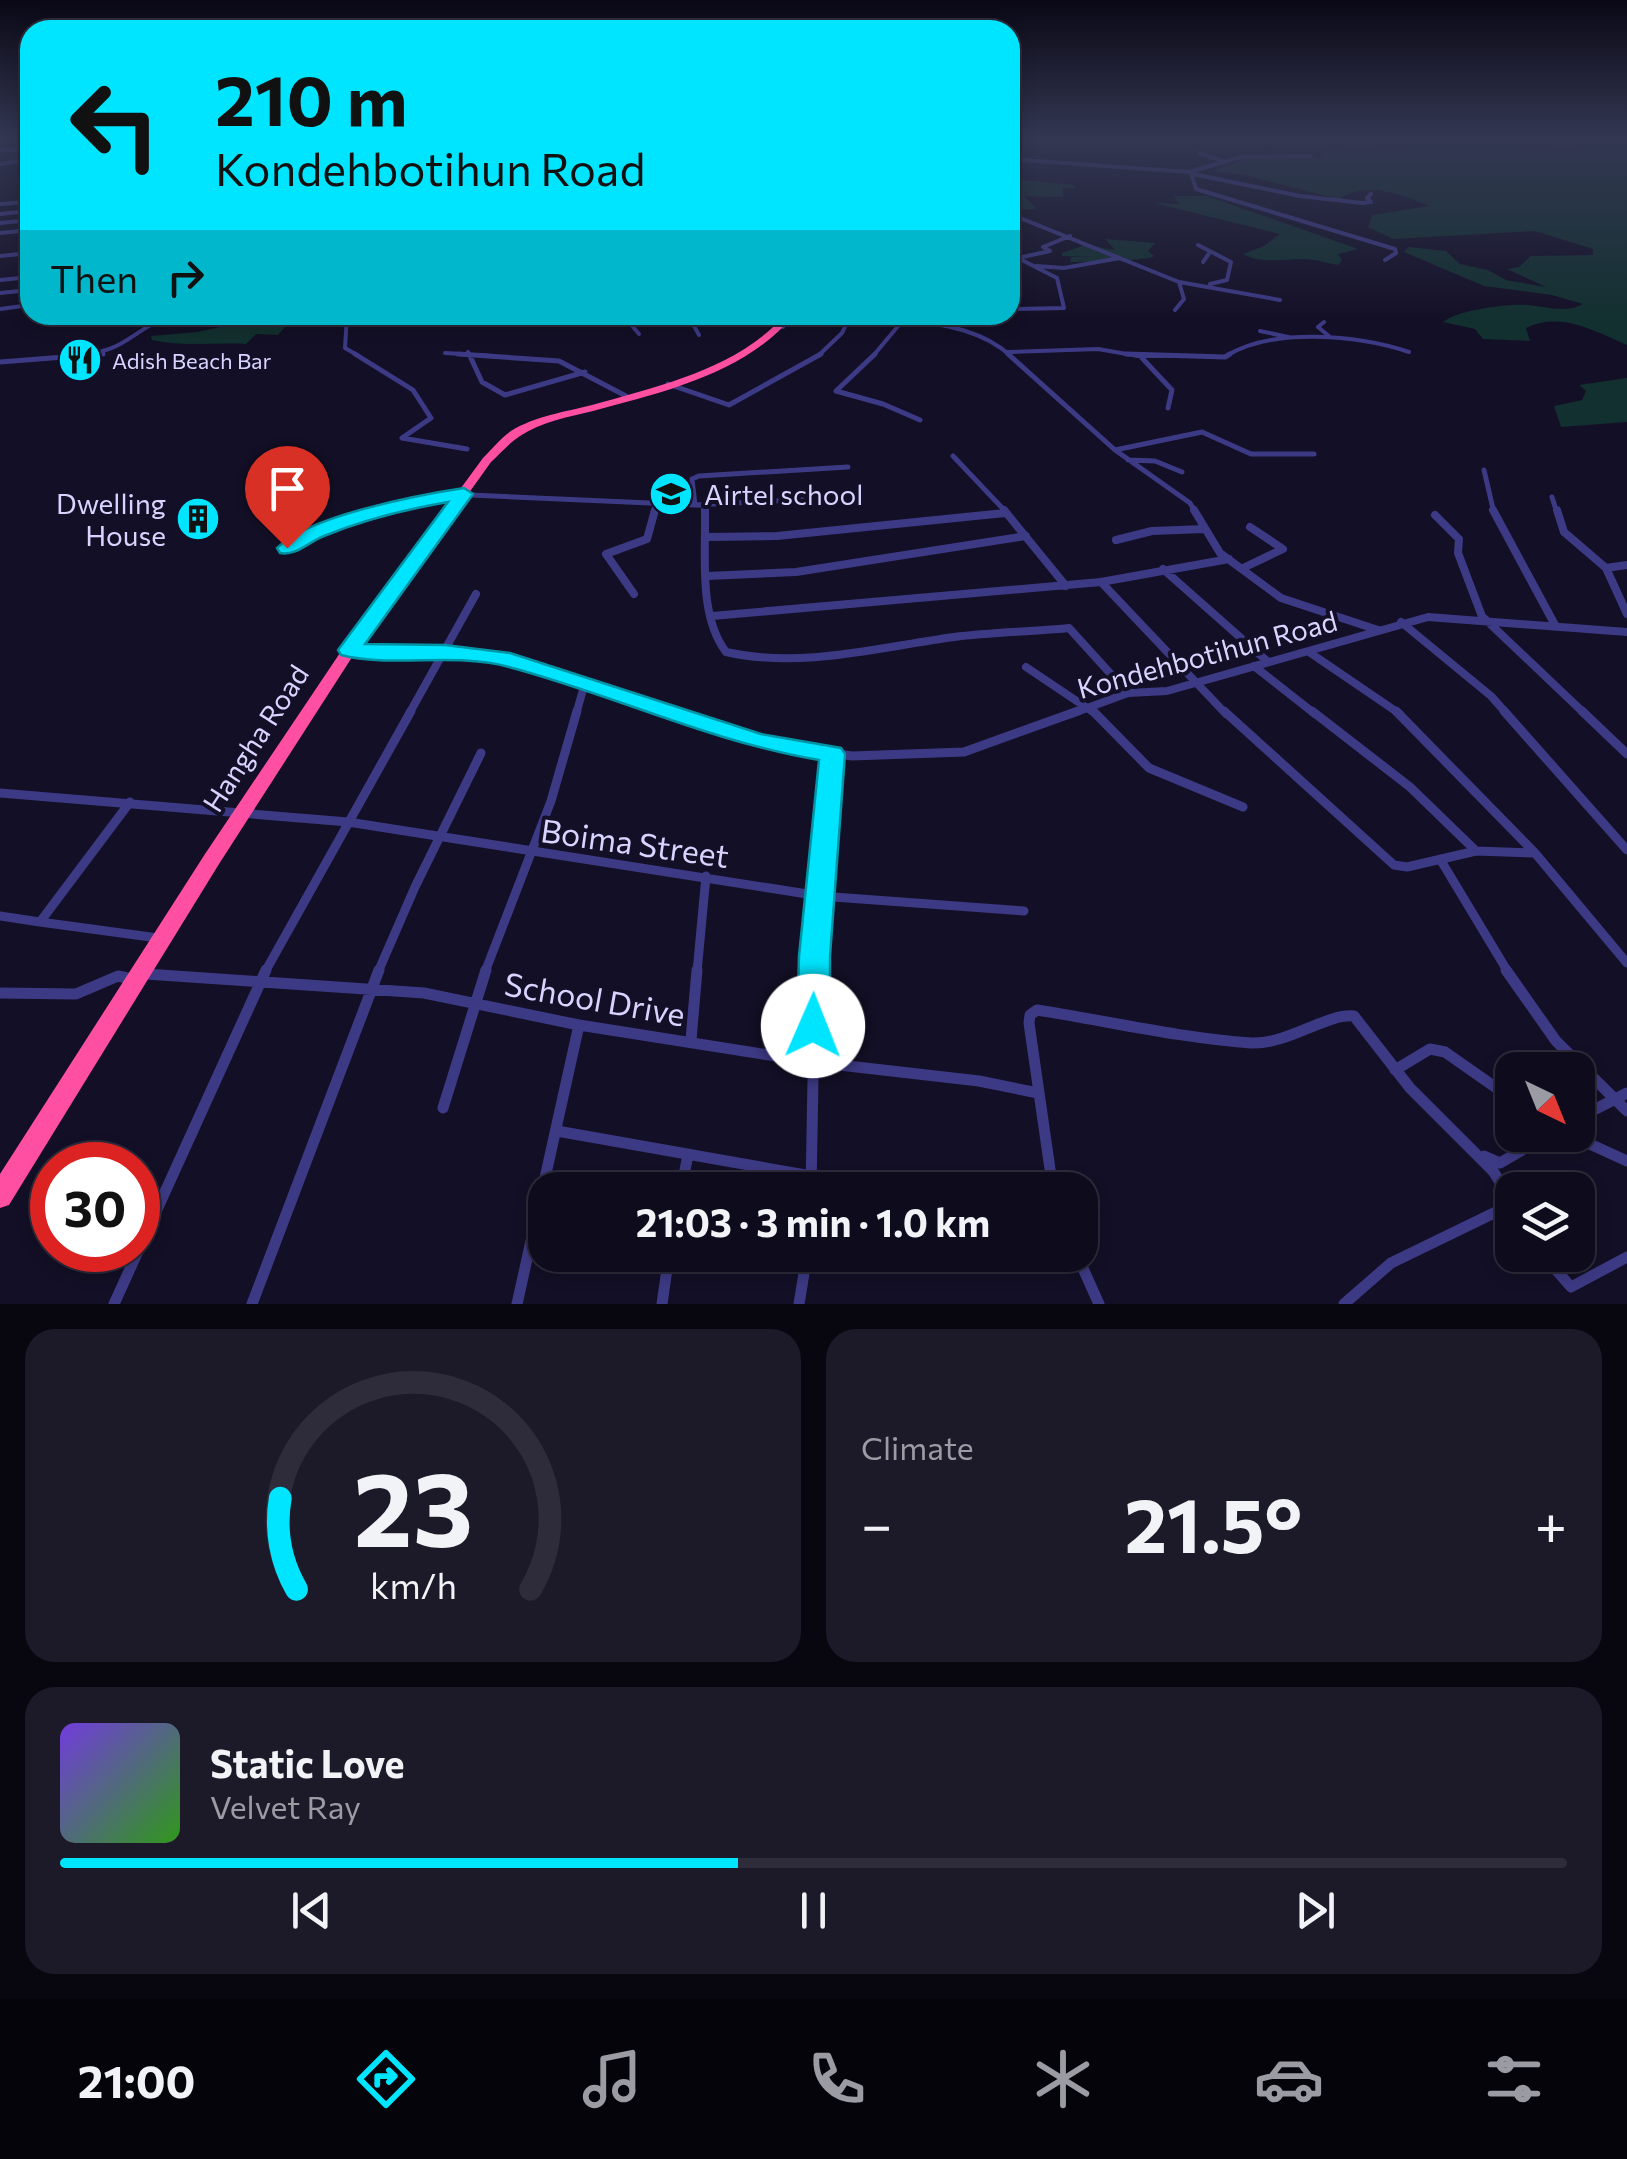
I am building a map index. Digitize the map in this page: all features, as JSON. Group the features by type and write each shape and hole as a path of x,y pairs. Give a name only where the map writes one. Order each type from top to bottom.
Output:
{"highway":[{"name":"Hangha Road","path":"0,1196 349,650 486,460 522,429 668,384 747,354 782,327"}],"street":[{"path":"1235,201 1395,249 1396,253 1385,260"},
{"path":"1020,218 1180,282 1280,300"},
{"path":"1020,259 1050,251 1043,247 1070,236"},
{"path":"1195,284 1218,284 1229,277 1230,259 1198,245"},
{"path":"1203,262 1212,254 1207,249"},
{"path":"1033,267 1064,268 1120,258"},
{"path":"1020,260 1058,280 1064,308 1020,308"},
{"path":"1175,310 1184,299 1180,282"},
{"path":"1324,322 1318,327 1330,337"},
{"path":"0,362 104,354 126,345 146,325"},
{"path":"346,325 345,348 386,376 407,380 406,386 418,394 431,418 425,425 407,430 402,438 467,449"},
{"path":"631,325 639,334"},
{"path":"694,325 699,335"},
{"path":"776,325 782,327"},
{"path":"668,384 722,404 733,403 821,356 846,325"},
{"path":"898,325 887,343 836,391 883,404 920,420"},
{"path":"942,325 994,342 1007,352 1115,450 1190,503 1215,548 1230,560 1292,603 1378,630"},
{"path":"1260,331 1292,339"},
{"path":"1007,352 1098,349 1138,356 1225,356 1241,347 1330,337 1363,338 1409,352"},
{"path":"468,352 482,382 506,395 585,372"},
{"path":"445,353 551,359 585,372 626,396"},
{"path":"1138,356 1172,390 1168,408"},
{"path":"1115,450 1202,432 1251,454 1314,454"},
{"path":"953,456 1066,586"},
{"path":"1128,460 1155,461 1182,472"},
{"path":"695,505 692,479 699,476 848,467"},
{"path":"1484,470 1486,492 1500,524 1555,625"},
{"path":"287,548 314,533 412,502 464,494 695,505 816,500"},
{"path":"1552,496 1564,532 1606,568 1627,614"},
{"path":"634,594 606,554 647,538 657,503"},
{"path":"706,505 712,616 720,647 737,656 827,654 956,637 1069,628 1128,693"},
{"path":"707,537 751,538 1006,513"},
{"path":"1434,515 1459,539 1458,553 1484,619 1627,754"},
{"path":"1116,540 1152,531 1204,528"},
{"path":"1243,568 1283,549 1250,528"},
{"path":"707,576 796,572 1026,536"},
{"path":"712,616 958,592 1066,586 1230,560"},
{"path":"1606,568 1627,565"},
{"path":"1163,569 1268,662"},
{"path":"1101,582 1238,726 1394,866 1407,867 1476,851 1535,853"},
{"path":"114,1304 260,981 476,594"},
{"name":"Kondehbotihun Road","path":"349,650 445,652 510,660 758,742 871,756 964,752 1128,693 1167,691 1401,622 1439,616 1627,632"},
{"path":"1401,622 1491,696 1627,850"},
{"path":"1309,652 1406,718 1535,853 1627,963"},
{"path":"1254,666 1410,787 1476,851"},
{"path":"1026,667 1088,706 1149,768 1243,807"},
{"path":"443,1108 474,1002 528,852 551,801 585,683"},
{"path":"252,1304 368,990 436,836 481,753"},
{"path":"811,1172 820,896 832,754"},
{"name":"Boima Street","path":"0,793 348,822 820,896 1024,911"},
{"path":"40,922 130,802"},
{"path":"1440,859 1527,1004 1556,1042 1621,1096 1627,1112"},
{"path":"691,1040 706,876"},
{"path":"0,916 162,938"},
{"name":"School Drive","path":"0,993 76,994 118,976 424,993 579,1025 813,1062 979,1081 1038,1093"},
{"path":"1050,1172 1029,1023 1036,1010 1254,1043 1295,1036 1344,1015 1354,1016 1395,1070 1480,1155 1495,1176"},
{"path":"517,1304 579,1025"},
{"path":"1395,1070 1430,1049 1445,1052 1495,1087"},
{"path":"1595,1109 1621,1096"},
{"path":"557,1131 763,1172"},
{"path":"1595,1146 1627,1161"},
{"path":"1480,1155 1500,1163 1519,1152"},
{"path":"685,1172 688,1155"},
{"path":"1344,1304 1354,1300 1374,1274 1495,1212"},
{"path":"1558,1272 1571,1287 1627,1257"},
{"path":"662,1304 666,1272"},
{"path":"799,1304 804,1272"},
{"path":"1084,1272 1098,1304"}],"green space":[{"path":"1020,201 1029,201 1037,209 1020,210"},
{"path":"1177,201 1221,201 1358,249 1338,254 1342,260 1338,265 1306,259 1251,257 1243,254 1280,234 1154,203 1179,204"},
{"path":"1415,201 1627,201 1627,345 1565,322 1526,328 1530,341 1483,339 1475,329 1443,322 1496,306 1564,309 1583,304 1552,295 1484,286 1404,252 1408,247 1446,251 1460,264 1488,270 1506,280 1546,287 1507,269 1519,267 1531,256 1593,255 1593,249 1535,231 1393,239 1368,227 1372,215 1429,206"},
{"path":"1105,239 1155,243 1148,251 1154,256 1070,262 1071,257 1095,257 1062,256 1085,245 1115,250"},
{"path":"229,325 287,325 278,335 256,334 246,344 176,343 152,340 151,336"},
{"path":"1627,378 1627,422 1561,427 1554,406 1582,400 1586,391 1579,385"}],"place":[{"name":"Adish Beach Bar","path":"80,360"},
{"name":"Airtel school","path":"671,494"},
{"name":"Dwelling House","path":"198,519"}],"route":[{"path":"287,548 314,533 412,502 464,494 349,650 445,652 510,660 758,742 832,754 814,956 813,1026"}]}
